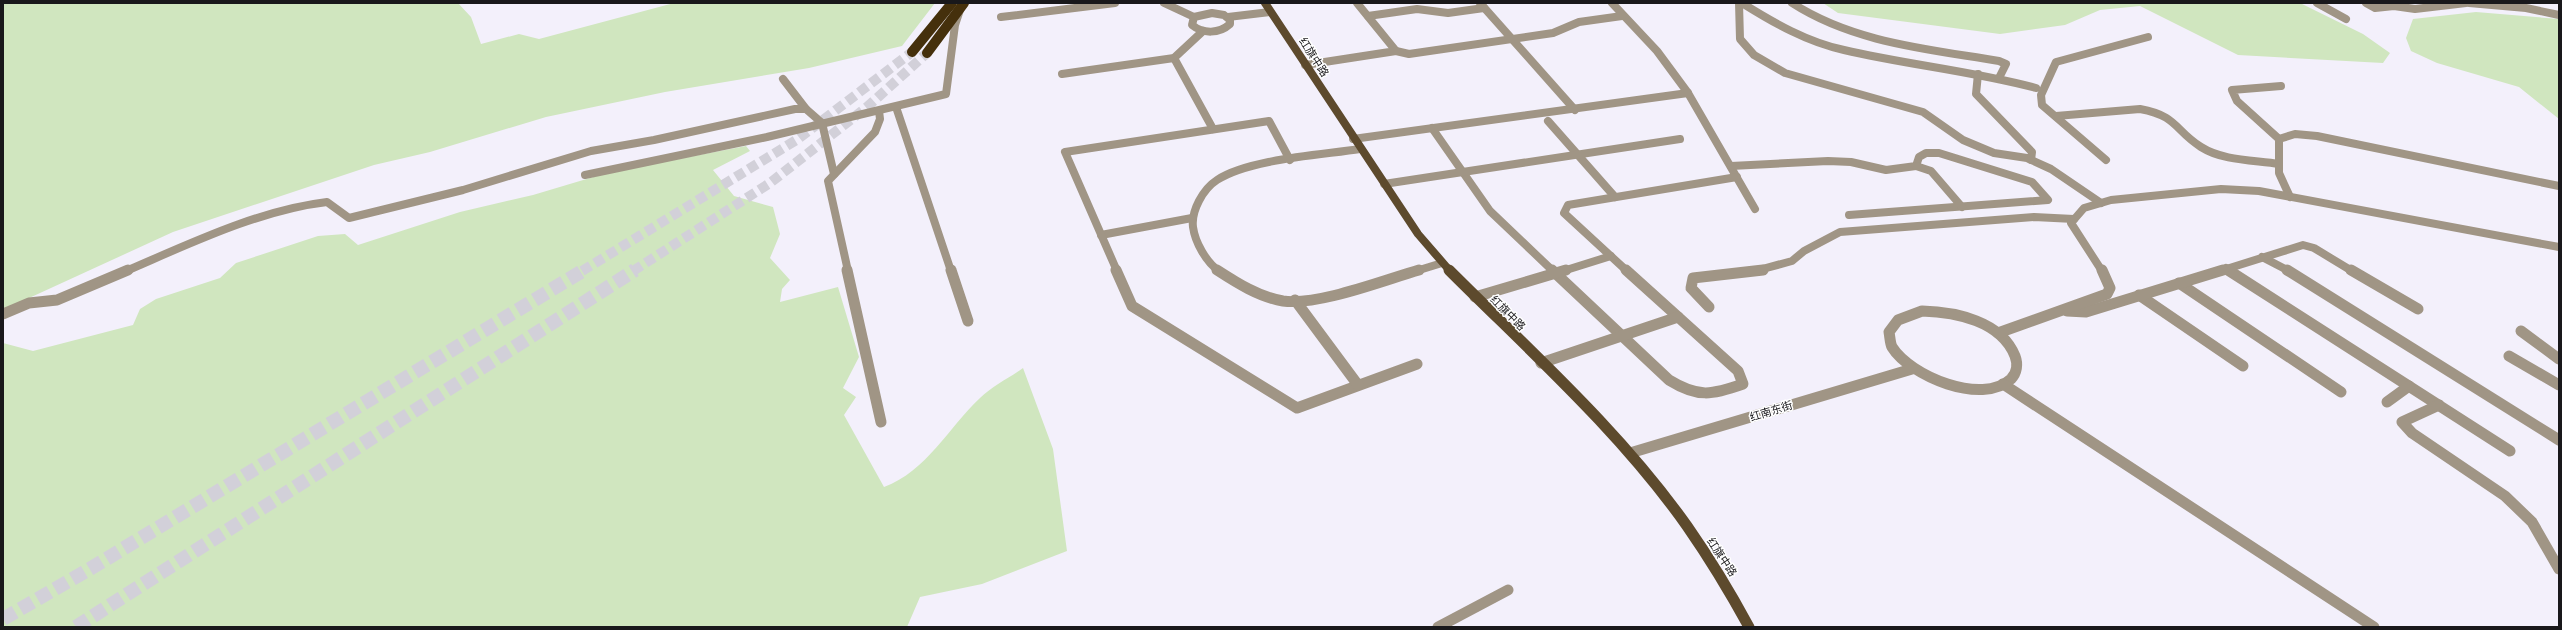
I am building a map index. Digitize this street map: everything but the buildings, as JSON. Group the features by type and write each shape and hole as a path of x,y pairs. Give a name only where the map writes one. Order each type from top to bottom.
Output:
{"highway":[{"path":"912,52 952,3"},
{"path":"927,52 963,3"}],"main road":[{"name":"红旗中路","path":"1265,3 1360,149 1418,234 1442,263 1630,453 1713,563 1749,627"}],"street":[{"path":"585,175 767,137 946,94 955,25 963,3"},
{"path":"1001,17 1115,3"},
{"path":"1164,3 1194,17 1212,13 1228,17 1270,12"},
{"path":"1357,3 1396,50"},
{"path":"1612,3 1622,16 1657,51 1688,94 1755,208"},
{"path":"2036,88 1999,78 1843,50 1781,27 1740,3 1738,23 1740,39 1754,56 1785,73 1923,112 1963,140 1994,152 2031,160 2051,169 2101,203"},
{"path":"1792,3 1809,16 1872,37 1909,47 1999,60 2006,64 1999,78"},
{"path":"2317,3 2346,19"},
{"path":"2366,3 2375,8 2394,6 2415,9 2466,3"},
{"path":"2469,3 2524,6 2559,15"},
{"path":"1368,16 1417,9 1448,13 1482,6 1575,110"},
{"path":"1305,65 1396,50 1409,54 1552,33 1579,22 1622,16"},
{"path":"1194,17 1192,25 1203,31 1223,29 1230,24 1228,17"},
{"path":"1062,74 1174,58 1203,31"},
{"path":"2106,160 2042,105 2041,95 2056,62 2148,37"},
{"path":"1174,58 1213,129"},
{"path":"1978,74 1976,94 1991,112 2022,140 2032,152 2031,160"},
{"path":"783,79 806,109 822,123 834,174"},
{"path":"2281,86 2232,90 2237,101 2279,139 2279,173 2290,197"},
{"path":"1354,139 1688,94"},
{"path":"896,107 968,321"},
{"path":"3,314 29,303 57,300 204,237 301,205 328,202 349,218 463,190 591,151 654,140 795,109 806,109"},
{"path":"2056,116 2140,109 2153,111 2169,116 2201,147 2213,152 2279,164"},
{"path":"879,111 881,121 871,139 849,157 828,181 882,422"},
{"path":"1290,160 1269,121 1065,152 1132,306 1297,408 1417,364"},
{"path":"1548,121 1615,198"},
{"path":"1432,128 1490,211 1669,380 1684,390 1710,395 1743,384 1738,371 1564,213 1568,205 1736,177"},
{"path":"2279,139 2295,134 2317,136 2559,186"},
{"path":"1384,184 1463,174 1680,139"},
{"path":"1360,149 1250,166 1216,180 1199,201 1192,218 1194,237 1212,266 1242,287 1283,301 1318,299 1442,263"},
{"path":"1849,215 2048,200 2032,182 1939,153 1926,153 1919,157 1916,166"},
{"path":"1730,166 1842,161 1878,171 1906,170 1916,166 1931,171 1962,207"},
{"path":"1998,333 2107,294 2110,288 2102,270 2071,223 2084,208 2101,203 2221,189 2259,191 2559,247"},
{"path":"1709,307 1691,288 1690,284 1693,278 1768,269 1792,261 1804,251 1840,232 2034,217 2074,219"},
{"path":"1101,235 1192,218"},
{"path":"2061,310 2086,312 2302,245 2314,248 2418,309"},
{"path":"1475,297 1611,256"},
{"path":"2262,257 2280,265 2559,440"},
{"path":"2226,268 2510,451"},
{"path":"2179,283 2341,392"},
{"path":"2139,295 2243,366"},
{"path":"1295,300 1358,385"},
{"path":"1922,311 1955,314 1981,323 1998,333 2011,345 2018,358 2018,371 2010,381 2003,384 1995,387 1975,389 1953,386 1931,379 1912,369 1898,357 1891,344 1890,332 1895,322 1907,315 1922,311"},
{"path":"1541,363 1678,317"},
{"path":"2520,331 2559,359"},
{"path":"2509,356 2559,385"},
{"name":"红南东街","path":"1630,453 1912,369"},
{"path":"2003,384 2374,627"},
{"path":"2387,402 2409,386"},
{"path":"2439,405 2402,422 2412,433 2505,496 2532,522 2559,569"},
{"path":"1438,627 1508,590"}],"green space":[{"path":"3,3 458,3 471,17 481,44 519,34 539,39 674,3 935,3 902,46 809,68 665,92 546,117 430,152 374,165 173,232 3,310"},
{"path":"1823,3 2300,3 2363,34 2390,53 2383,63 2238,55 2140,6 2100,10 2065,25 2000,34 1838,13"},
{"path":"2476,12 2559,19 2559,119 2519,87 2437,63 2411,51 2406,38 2413,19"},
{"path":"746,146 750,151 713,170 734,196 773,207 780,234 770,258 790,280 782,289 780,302 838,287 859,357 843,388 856,397 844,415 884,487 913,471 925,460 980,398 995,386 1023,368 1053,449 1067,551 982,584 920,597 907,627 3,627 3,343 33,351 133,325 140,309 156,299 220,278 236,263 318,236 345,234 358,245 460,212 533,195 610,172"}],"tunnel":[{"path":"582,271 798,139 912,52"},
{"path":"633,271 770,183 867,107 927,53"},
{"path":"3,619 88,570 584,270"},
{"path":"76,627 635,270"}]}
